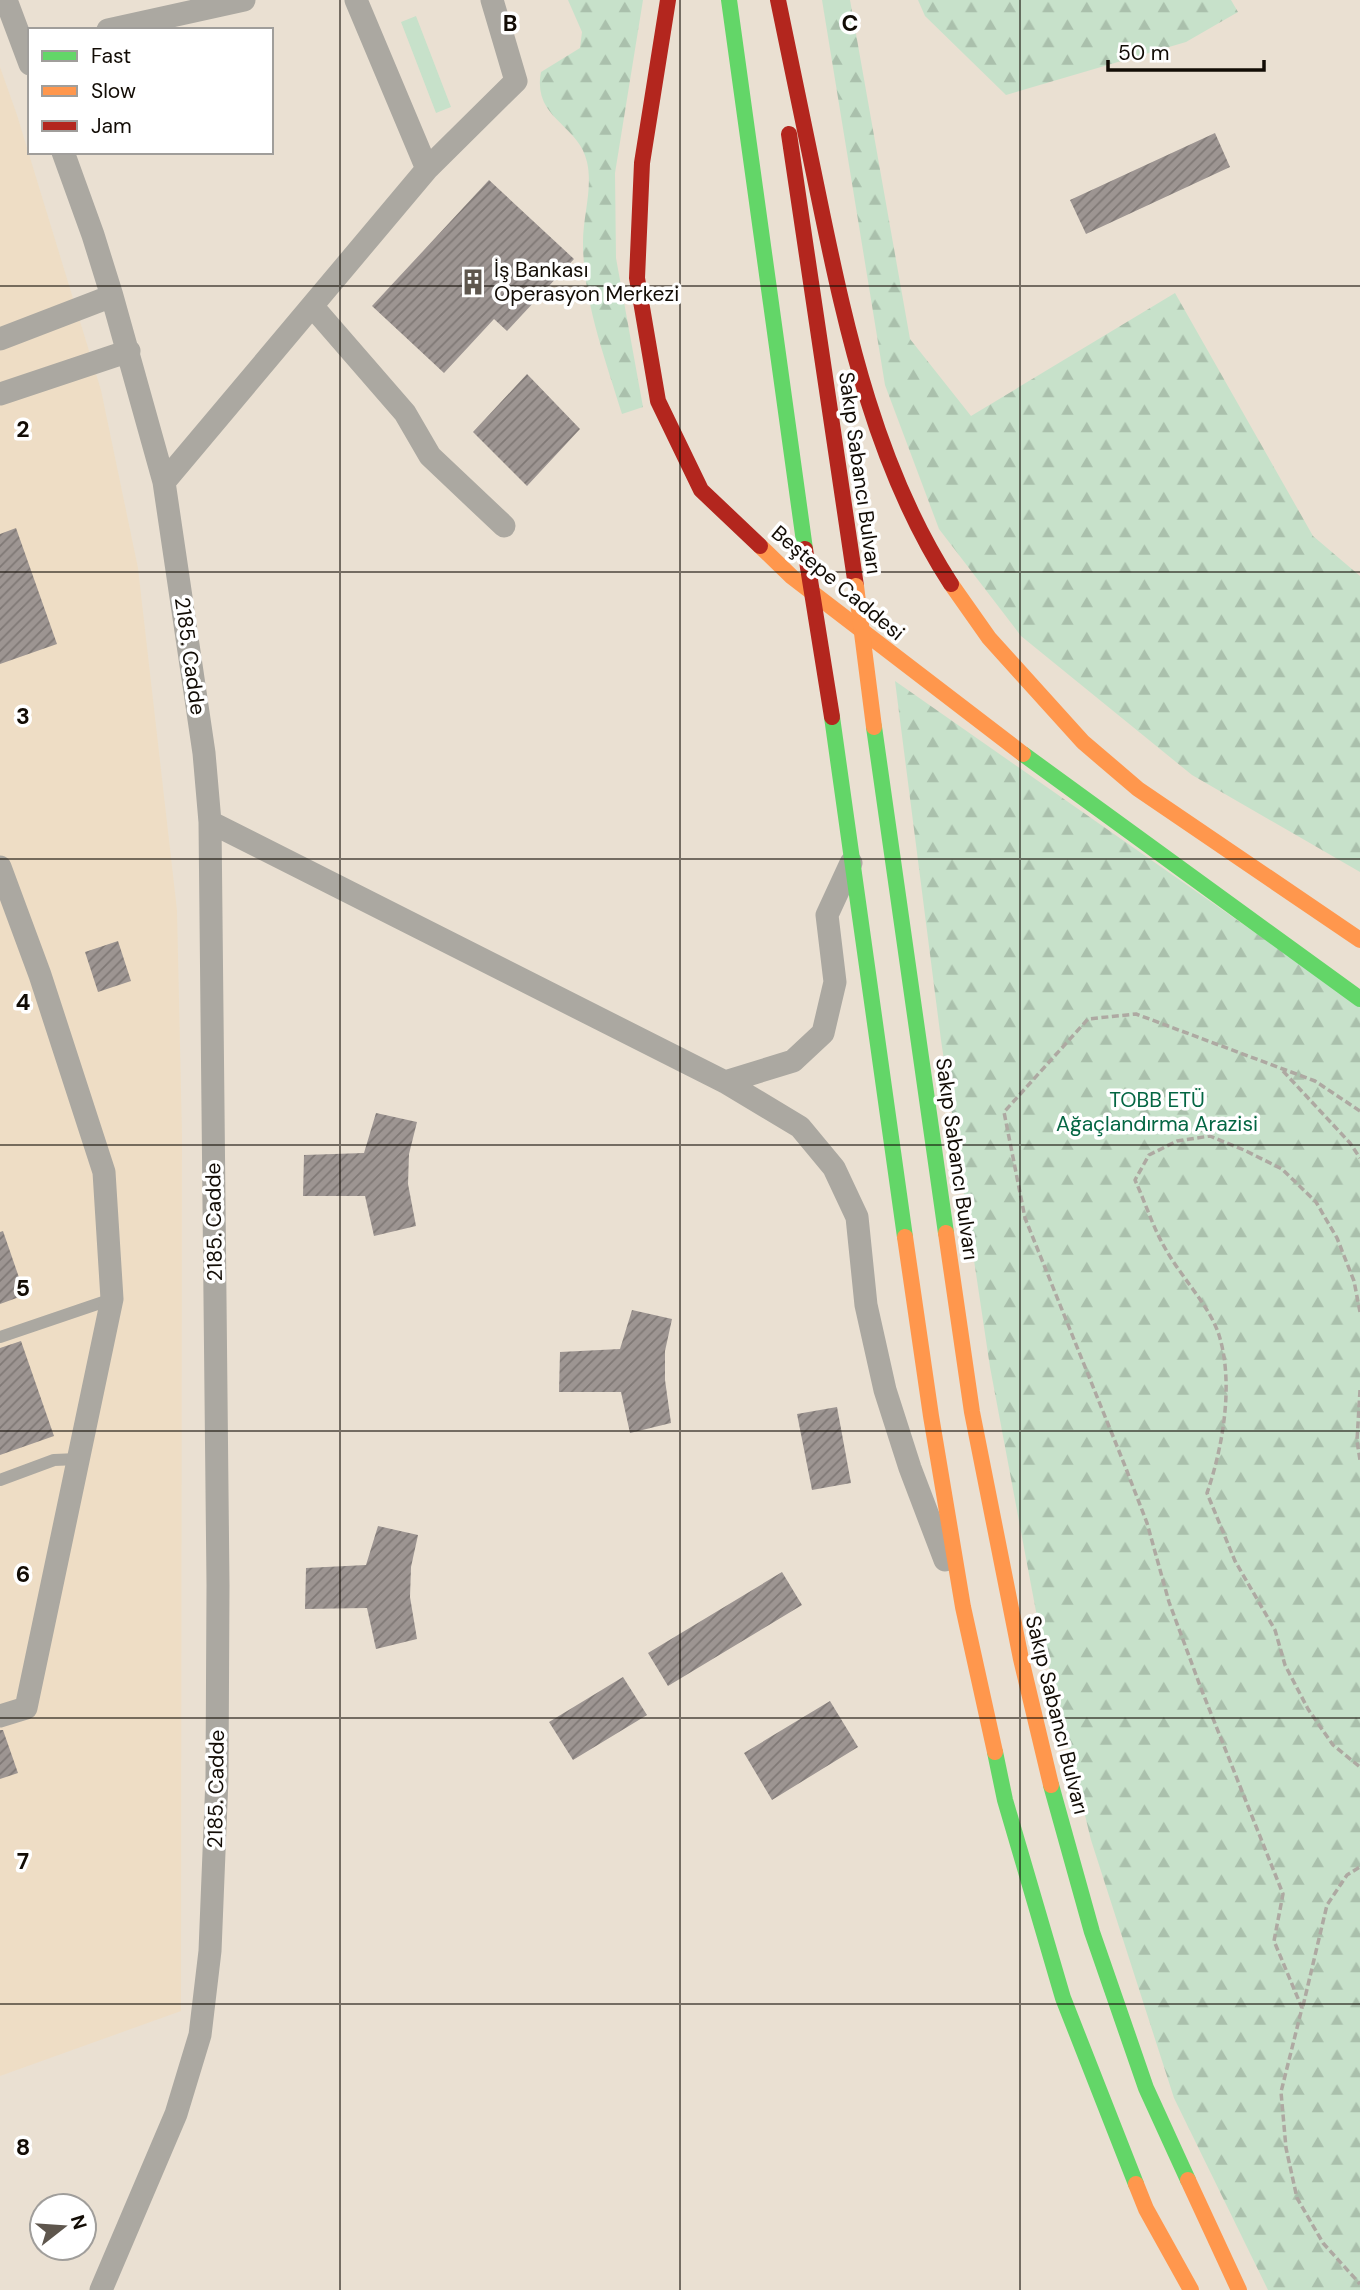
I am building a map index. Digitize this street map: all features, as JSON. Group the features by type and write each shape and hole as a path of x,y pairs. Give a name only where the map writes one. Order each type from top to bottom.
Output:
{"main road":[{"name":"Beştepe Caddesi","path":"668,0 642,163 637,278 658,401 702,490 792,577 887,652 985,727 1360,999"},
{"path":"729,0 805,549 832,717 929,1402 963,1607 1006,1800 1063,1998 1146,2209 1191,2290"},
{"name":"Sakıp Sabancı Bulvarı","path":"769,0 856,586 972,1412 1030,1698 1092,1932 1146,2088 1239,2290"},
{"path":"778,0 833,268 878,433 915,521 949,581 989,638 1083,742 1138,789 1360,940"}],"street":[{"path":"6,0 28,53"},
{"path":"117,28 244,0"},
{"path":"356,0 426,169"},
{"path":"164,482 426,169 516,81 492,0"},
{"name":"2185. Cadde","path":"64,154 93,235 129,351 164,482 204,753 210,822 218,1584 217,1778 210,1951 200,2035 176,2113 101,2290"},
{"path":"0,339 112,296"},
{"path":"313,307 405,413 430,456 504,526"},
{"path":"0,394 129,351"},
{"path":"210,822 725,1082 800,1127 834,1168 857,1217 866,1305 885,1390 910,1468 963,1607"},
{"path":"725,1082 793,1061 823,1033 835,982 827,915 851,863"},
{"path":"0,867 40,975 104,1172 112,1299 26,1708 0,1716"}],"lane":[{"path":"0,1337 112,1299"},
{"path":"0,1480 54,1460 78,1459"}],"path":[{"path":"1303,2008 1274,1941 1283,1894 1169,1602 1147,1523 1025,1218 1004,1112 1088,1019 1136,1014 1315,1082 1360,1111"},
{"path":"1280,1068 1350,1143 1360,1158"},
{"path":"1360,1312 1354,1281 1337,1238 1316,1202 1282,1169 1210,1136 1178,1141 1149,1155 1135,1180 1166,1251 1219,1332 1226,1362 1227,1392 1222,1427 1215,1470 1207,1493 1235,1562 1275,1630 1285,1665 1308,1709 1333,1745 1360,1767"},
{"path":"1360,1390 1357,1441 1360,1460"},
{"path":"1360,1867 1347,1875 1327,1905 1281,2092 1286,2148 1297,2198 1323,2243 1360,2284"}],"shaded area":[{"path":"0,67 101,390 138,568 177,910 182,1134 181,2011 0,2076"}],"green space":[{"path":"568,0 643,0 615,173 616,258 643,407 622,414 596,329 587,286 583,232 589,182 587,162 575,139 549,111 540,88 541,72 580,48 582,32"},
{"path":"822,0 850,0 910,339 971,416 1175,293 1313,536 1360,576 1360,872 1192,775 1021,636 939,529 885,385"},
{"path":"918,0 1231,0 1238,12 1186,42 1006,95 925,16"},
{"path":"416,16 451,107 436,113 401,22"},
{"name":"TOBB ETÜ Ağaçlandırma Arazisi","path":"895,681 1360,1006 1360,2290 1268,2290 1174,2098 1091,1840 1038,1622 990,1367 941,1040"}],"building":[{"path":"1215,133 1230,167 1086,234 1070,200"},
{"name":"İş Bankası Operasyon Merkezi","path":"489,180 574,259 507,331 494,319 444,373 372,306"},
{"path":"527,374 580,429 527,486 473,432"},
{"path":"16,528 57,644 0,664 0,534"},
{"path":"118,941 131,981 98,992 85,952"},
{"path":"376,1113 417,1122 409,1154 408,1184 416,1226 374,1236 365,1196 303,1196 304,1155 364,1153"},
{"path":"3,1231 25,1295 0,1304 0,1232"},
{"path":"632,1310 672,1319 665,1351 665,1380 671,1423 630,1433 621,1392 559,1392 560,1352 620,1349"},
{"path":"21,1341 54,1436 0,1455 0,1348"},
{"path":"837,1407 851,1483 812,1490 797,1414"},
{"path":"378,1526 418,1535 411,1567 410,1597 417,1639 376,1649 367,1608 305,1609 306,1568 366,1565"},
{"path":"782,1572 802,1605 668,1686 648,1653"},
{"path":"623,1677 647,1715 573,1760 549,1722"},
{"path":"830,1701 858,1747 772,1800 744,1753"},
{"path":"0,1730 3,1730 18,1773 0,1779"}],"traffic: fast":[{"path":"729,0 805,549"},
{"path":"832,717 905,1237"},
{"path":"874,727 946,1233"},
{"path":"1023,754 1360,999"},
{"path":"995,1752 1005,1800 1063,1998 1136,2184"},
{"path":"1051,1785 1092,1932 1146,2088 1188,2180"}],"traffic: slow":[{"path":"760,546 792,577 1023,754"},
{"path":"951,584 989,638 1083,742 1138,789 1360,940"},
{"path":"856,586 874,727"},
{"path":"946,1233 972,1412 1021,1659 1051,1785"},
{"path":"905,1237 963,1607 995,1752"},
{"path":"1188,2180 1239,2290"},
{"path":"1136,2184 1146,2209 1191,2290"}],"traffic: jam":[{"path":"668,0 642,163 637,278 658,401 701,490 760,546"},
{"path":"778,0 841,302 868,400 903,495 951,584"},
{"path":"789,134 856,586"},
{"path":"805,549 832,717"}],"place":[{"name":"İş Bankası Operasyon Merkezi","path":"473,282"}]}
